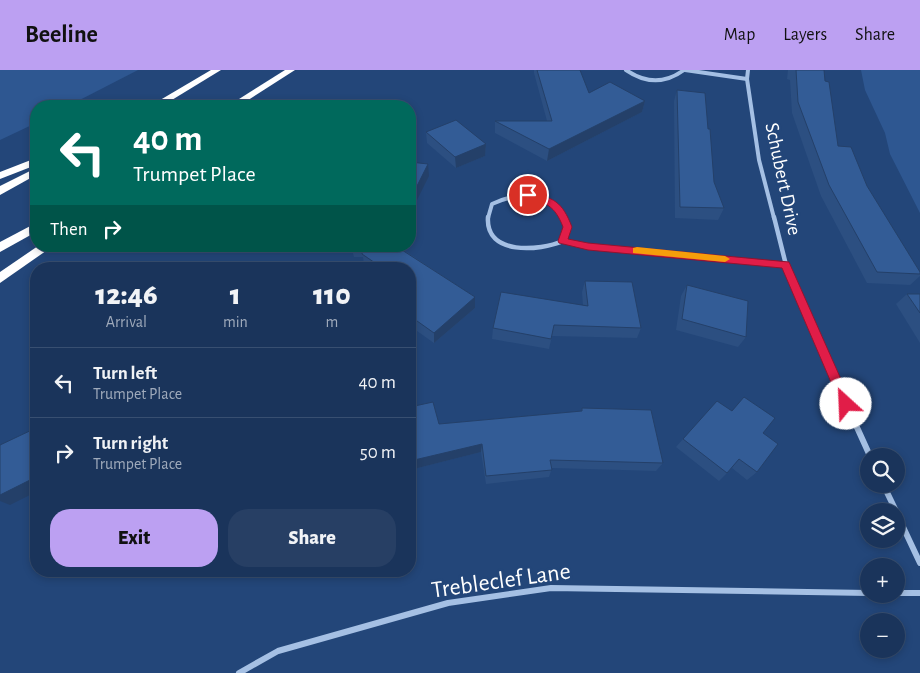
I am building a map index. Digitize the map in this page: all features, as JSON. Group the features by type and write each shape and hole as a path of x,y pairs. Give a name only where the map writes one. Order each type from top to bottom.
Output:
{"highway":[{"path":"165,100 217,70"},
{"path":"243,100 291,70"},
{"path":"254,100 297,70"},
{"path":"0,176 30,164"},
{"path":"0,191 30,175"},
{"path":"0,248 30,230"},
{"path":"0,278 38,252"}],"street":[{"path":"626,70 634,76 656,80 677,76 684,70 747,78"},
{"name":"Schubert Drive","path":"748,70 747,78 759,160 786,264 838,387 866,448"},
{"path":"563,241 568,227 562,212 546,199 528,195 507,196 492,204 488,220 492,235 507,246 526,249 547,248 563,241 588,246 786,264"},
{"path":"905,531 920,563"},
{"name":"Trebleclef Lane","path":"239,673 278,651 448,603 551,588 860,593"},
{"path":"905,593 920,593"}],"shaded area":[{"path":"0,70 138,70 80,100 30,100 30,126 0,140"},
{"path":"861,70 920,70 920,213 890,154 885,133 865,90"}],"building":[{"path":"537,70 580,70 589,93 610,82 645,101 549,149 495,121 552,121"},
{"path":"796,70 824,70 825,81 829,82 838,146 851,147 867,186 920,274 877,272 829,185 798,102"},
{"path":"677,90 705,93 714,182 724,208 680,207"},
{"path":"456,120 486,144 455,157 426,132"},
{"path":"416,163 428,164 416,188"},
{"path":"362,252 405,252 475,297 434,333 416,320 416,262 374,262 362,254"},
{"path":"585,281 632,282 641,328 554,325 551,339 493,328 501,292 588,306"},
{"path":"687,285 748,301 746,337 682,319"},
{"path":"907,294 920,294 920,313"},
{"path":"744,397 775,418 763,433 778,444 757,472 739,459 727,473 683,439 717,401 732,411"},
{"path":"433,402 439,424 582,411 582,408 651,410 663,463 550,460 552,470 486,476 482,444 416,460 416,406"},
{"path":"30,431 30,480 0,495 0,445"}],"slow traffic":[{"path":"637,251 725,259"}],"route":[{"path":"528,195 546,199 562,212 568,227 563,241 588,246 786,264 846,404"}]}
